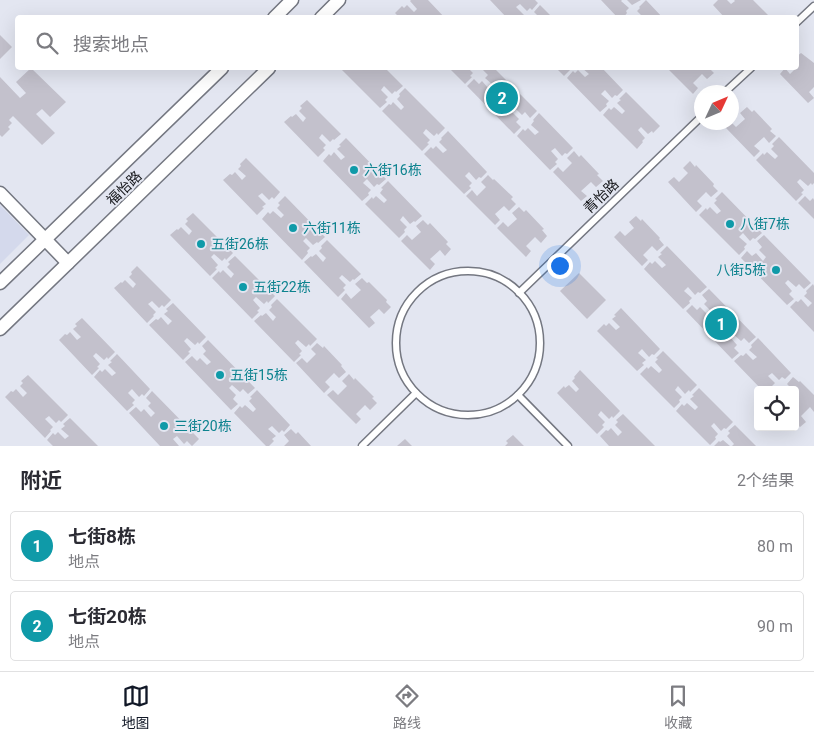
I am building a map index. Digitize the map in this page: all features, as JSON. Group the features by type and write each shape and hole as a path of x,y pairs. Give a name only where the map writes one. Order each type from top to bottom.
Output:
{"street":[{"path":"277,15 292,0"},
{"path":"324,15 339,0"},
{"name":"福怡路","path":"0,283 220,70"},
{"name":"福怡路","path":"0,329 268,70"},
{"path":"0,194 68,263"}],"lane":[{"path":"799,20 814,6"},
{"path":"733,85 749,70"},
{"name":"青怡路","path":"519,294 694,124"},
{"path":"462,272 474,272 493,277 509,285 519,294 533,314 539,338 539,351 534,369 526,386 518,395 497,409 473,415 460,415 436,408 416,393 402,373 398,361 396,342 398,324 403,312 417,292 438,278 462,272"},
{"path":"362,446 416,393"},
{"path":"518,395 568,446"}],"shaded area":[{"path":"0,205 29,235 0,264"}],"building":[{"path":"428,0 442,15 397,15 395,13 402,6 404,8 407,5 414,12 417,9 410,1"},
{"path":"490,0 535,0 538,3 532,10 530,8 527,11 520,4 516,7 524,15 504,15"},
{"path":"601,0 622,0 629,8 625,15 615,15"},
{"path":"627,0 641,0 632,5"},
{"path":"646,0 660,15 641,15 637,11"},
{"path":"718,0 727,0 731,4 734,0 753,0 768,15 722,15 713,5"},
{"path":"540,5 550,15 537,15 534,12"},
{"path":"0,35 12,47 0,59"},
{"path":"801,53 814,63 814,87 809,92 814,98 808,103 780,74 783,70 787,70 790,74 794,70 799,70 799,55"},
{"path":"29,70 33,70 66,102 50,117 42,109 36,114 55,133 42,145 13,116 9,120 12,123 8,127 10,129 2,137 0,135 0,77 20,98 26,93 16,82"},
{"path":"342,70 387,70 403,86 392,94 384,86 381,90 388,97 385,100 387,102 380,108"},
{"path":"451,70 470,70 473,73 470,76 472,77 465,84"},
{"path":"483,70 496,70 537,111 530,118 525,112 522,115 515,108 511,111 519,119 516,122 521,127 514,134 467,86 474,79 479,84 482,81 489,89 493,85 485,78 488,75"},
{"path":"558,70 570,70 564,76"},
{"path":"578,70 585,77 589,74 584,70 604,70 623,90 612,98 605,90 601,94 609,101 606,104 607,106 600,112 567,78 573,71 575,73"},
{"path":"669,70 711,70 714,73 707,79 702,74 693,83 695,85 693,94"},
{"path":"405,88 445,128 438,135 437,133 434,136 426,129 423,133 430,140 427,143 429,144 422,151 382,111 393,102 401,110 404,107 397,99"},
{"path":"626,92 660,126 653,133 652,131 648,134 641,127 638,130 645,138 637,149 603,115 609,108 611,110 614,107 622,114 625,111 617,103"},
{"path":"307,100 341,134 330,142 322,134 319,138 326,145 323,148 325,150 318,157 284,122 296,114 303,122 306,118 299,111 302,108 300,106"},
{"path":"747,107 752,112 754,110 776,136 769,143 764,137 754,146 760,151 754,157 728,130 739,130 739,124 745,119 740,113"},
{"path":"539,113 573,148 562,156 555,148 551,151 558,159 555,162 557,164 550,170 517,136 523,129 525,131 528,128 535,135 539,132 531,125"},
{"path":"448,131 487,172 476,180 469,172 465,176 472,183 469,186 471,188 464,194 424,154 431,147 433,149 436,146 443,153 447,150 439,142"},
{"path":"779,137 814,173 814,183 812,185 811,183 808,186 800,179 797,182 804,190 801,193 803,194 796,201 756,160 763,153 764,155 767,152 775,159 778,156 771,149 774,146 772,144"},
{"name":"六街16栋","path":"346,138 386,179 374,187 367,179 363,183 371,190 368,193 369,195 362,201 323,161 329,154 331,156 334,152 341,160 345,157 337,149"},
{"path":"574,151 579,157 581,155 603,181 596,187 591,182 581,191 587,196 581,201 553,172 558,167 563,172 572,163 567,158"},
{"path":"246,158 280,192 274,199 272,197 269,200 262,193 258,196 266,204 257,215 223,180 235,172 242,180 246,176 238,169"},
{"path":"690,161 714,184 713,186 718,191 711,197 706,192 697,201 702,206 696,212 668,182 674,177 679,182 688,173 683,168"},
{"path":"488,175 513,197 511,199 516,204 509,211 504,206 495,214 500,220 495,225 466,196 472,190 477,196 486,187 481,182"},
{"path":"388,181 422,216 410,224 403,216 400,220 407,227 399,238 365,204 372,197 373,199 376,196 384,203 387,200 380,193 383,189 381,188"},
{"name":"八街7栋","path":"722,192 762,233 750,241 743,233 739,237 747,244 739,255 699,215 706,208 707,210 710,207 717,214 721,211 714,203 717,200 715,199"},
{"name":"六街11栋","path":"285,196 325,237 313,245 306,238 303,241 310,248 302,260 262,219 268,212 270,214 273,211 281,218 284,215 277,208 280,205 278,203"},
{"path":"805,196 810,201 813,198 814,200 814,219 798,203"},
{"path":"519,207 524,212 526,210 544,229 542,230 547,236 541,243 535,237 526,246 531,251 526,257 497,228 503,222 508,227 517,219 512,213"},
{"name":"五街26栋","path":"193,213 233,253 226,260 225,258 222,261 214,254 211,257 218,265 215,268 217,269 210,276 170,235 181,227 189,235 192,231 185,224 188,221 186,219"},
{"path":"636,216 641,221 642,219 664,245 657,251 652,246 643,255 648,260 642,266 614,237 620,231 625,236 634,228 629,222"},
{"path":"423,220 428,225 430,223 448,242 446,244 451,249 445,256 440,250 430,259 435,264 430,270 401,241 407,235 412,240 421,232 416,226"},
{"name":"八街5栋","path":"764,235 811,283 804,289 799,284 796,287 788,280 785,283 792,291 789,294 794,299 787,305 741,258 747,251 752,256 756,253 763,261 766,257 759,250 762,247 757,241"},
{"path":"327,240 361,274 350,282 342,275 339,278 346,285 343,288 345,290 338,297 304,262 316,254 323,262 326,258 319,251"},
{"path":"667,246 707,287 695,295 688,287 684,291 692,298 689,301 690,303 683,309 644,269 650,262 652,264 655,261 662,268 666,265 658,257"},
{"name":"五街22栋","path":"235,256 275,296 268,303 267,301 264,304 256,297 253,300 260,308 257,311 259,312 252,319 212,278 219,271 220,273 223,270 231,278 234,274 227,267 230,264 228,262"},
{"path":"137,266 171,300 164,307 162,305 159,308 152,301 148,304 156,312 147,323 114,288 125,280 133,288 136,284 129,277"},
{"path":"579,273 606,300 587,319 560,291"},
{"path":"362,278 367,283 369,282 387,300 386,302 391,307 384,314 379,309 370,317 375,323 369,328 341,299 346,293 351,299 361,290 355,284"},
{"path":"813,284 814,332 790,307 801,299 808,307 812,303 804,296"},
{"path":"709,289 756,337 749,343 744,338 741,341 733,334 730,337 737,345 734,348 739,353 732,359 686,311 692,305 697,310 700,307 708,315 711,311 704,304 707,301 702,295"},
{"path":"277,299 317,339 310,346 309,344 306,347 298,340 295,343 302,351 299,354 301,355 294,362 254,321 266,313 273,321 276,317 269,310"},
{"path":"173,303 206,337 199,344 198,342 195,345 187,338 184,341 191,349 188,352 190,353 183,360 149,325 161,317 168,325 172,321 164,314 168,311 166,309"},
{"path":"621,308 660,349 649,357 642,349 638,353 646,360 642,363 644,365 637,371 597,331 604,324 606,326 609,323 616,330 620,327 612,319"},
{"path":"82,318 115,352 108,359 107,357 104,360 96,353 93,356 100,364 97,367 99,368 92,375 59,340 70,332 77,340 81,337 73,329 77,326 75,324"},
{"path":"758,338 791,373 785,379 782,377 779,380 772,373 768,376 775,383 772,386 758,386 734,361 746,353 753,360 757,357 749,350 752,347 751,345"},
{"name":"五街15栋","path":"208,340 255,388 248,394 243,389 240,392 232,385 229,388 236,395 233,399 238,404 231,410 185,362 192,356 197,361 200,358 207,365 211,362 203,354 206,351 202,346"},
{"path":"317,343 323,348 324,346 346,372 339,378 334,373 325,382 330,387 324,393 296,363 302,358 307,363 316,354 311,349"},
{"path":"663,351 697,385 685,394 678,386 675,390 682,397 674,408 640,374 647,367 648,369 651,366 659,373 662,370 655,362 658,359 656,358"},
{"path":"117,354 150,389 144,396 142,394 139,397 132,389 128,393 135,400 132,403 134,405 127,411 94,377 100,370 102,372 105,369 112,376 116,373 108,365"},
{"path":"580,370 620,411 613,418 612,416 609,419 601,411 598,415 605,422 602,425 604,427 597,434 557,393 564,386 565,388 569,385 576,392 579,389 572,381"},
{"path":"349,374 374,397 372,398 377,403 370,410 365,405 356,414 361,419 356,424 327,395 333,390 338,395 347,386 342,381"},
{"path":"28,375 68,415 61,422 59,420 56,423 49,416 45,419 53,427 45,438 5,397 16,389 23,397 27,393 20,386 23,383 21,381"},
{"path":"793,377 800,381 814,395 814,412 810,407 801,416 806,422 800,427 799,386 789,386 787,384"},
{"path":"699,388 733,422 721,431 714,423 711,426 718,434 710,445 676,411 682,404 684,406 687,403 695,410 698,407 690,399"},
{"path":"257,390 290,425 284,432 282,430 279,433 272,426 268,429 276,436 272,439 274,441 269,446 266,446 234,413 240,406 242,408 245,405 253,412 256,409 249,401 252,398 250,397"},
{"name":"三街20栋","path":"152,391 199,439 192,446 187,441 184,444 177,436 173,439 179,446 160,446 129,413 136,407 141,412 144,409 151,417 155,413 148,406 151,403 146,398"},
{"path":"623,414 655,446 609,446 600,436 611,428 618,436 622,432 615,425 618,422 616,420"},
{"path":"70,418 98,446 53,446 47,440 53,433 55,435 58,432 65,439 69,436 61,429 65,426 63,424"},
{"path":"735,425 756,446 732,446 734,444 727,436 730,433 728,431"},
{"path":"291,429 296,434 298,432 311,446 284,446 289,441 284,435"},
{"path":"513,435 524,446 505,446 508,443 506,441"},
{"path":"405,439 412,446 397,446"},
{"path":"723,440 730,446 714,446 719,441"}],"place":[{"name":"七街20栋","path":"502,98"},
{"name":"六街16栋","path":"354,170"},
{"name":"八街7栋","path":"730,224"},
{"name":"六街11栋","path":"293,228"},
{"name":"五街26栋","path":"201,244"},
{"name":"八街5栋","path":"776,270"},
{"name":"五街22栋","path":"243,287"},
{"name":"七街8栋","path":"721,324"},
{"name":"五街15栋","path":"220,375"},
{"name":"三街20栋","path":"164,426"}]}
